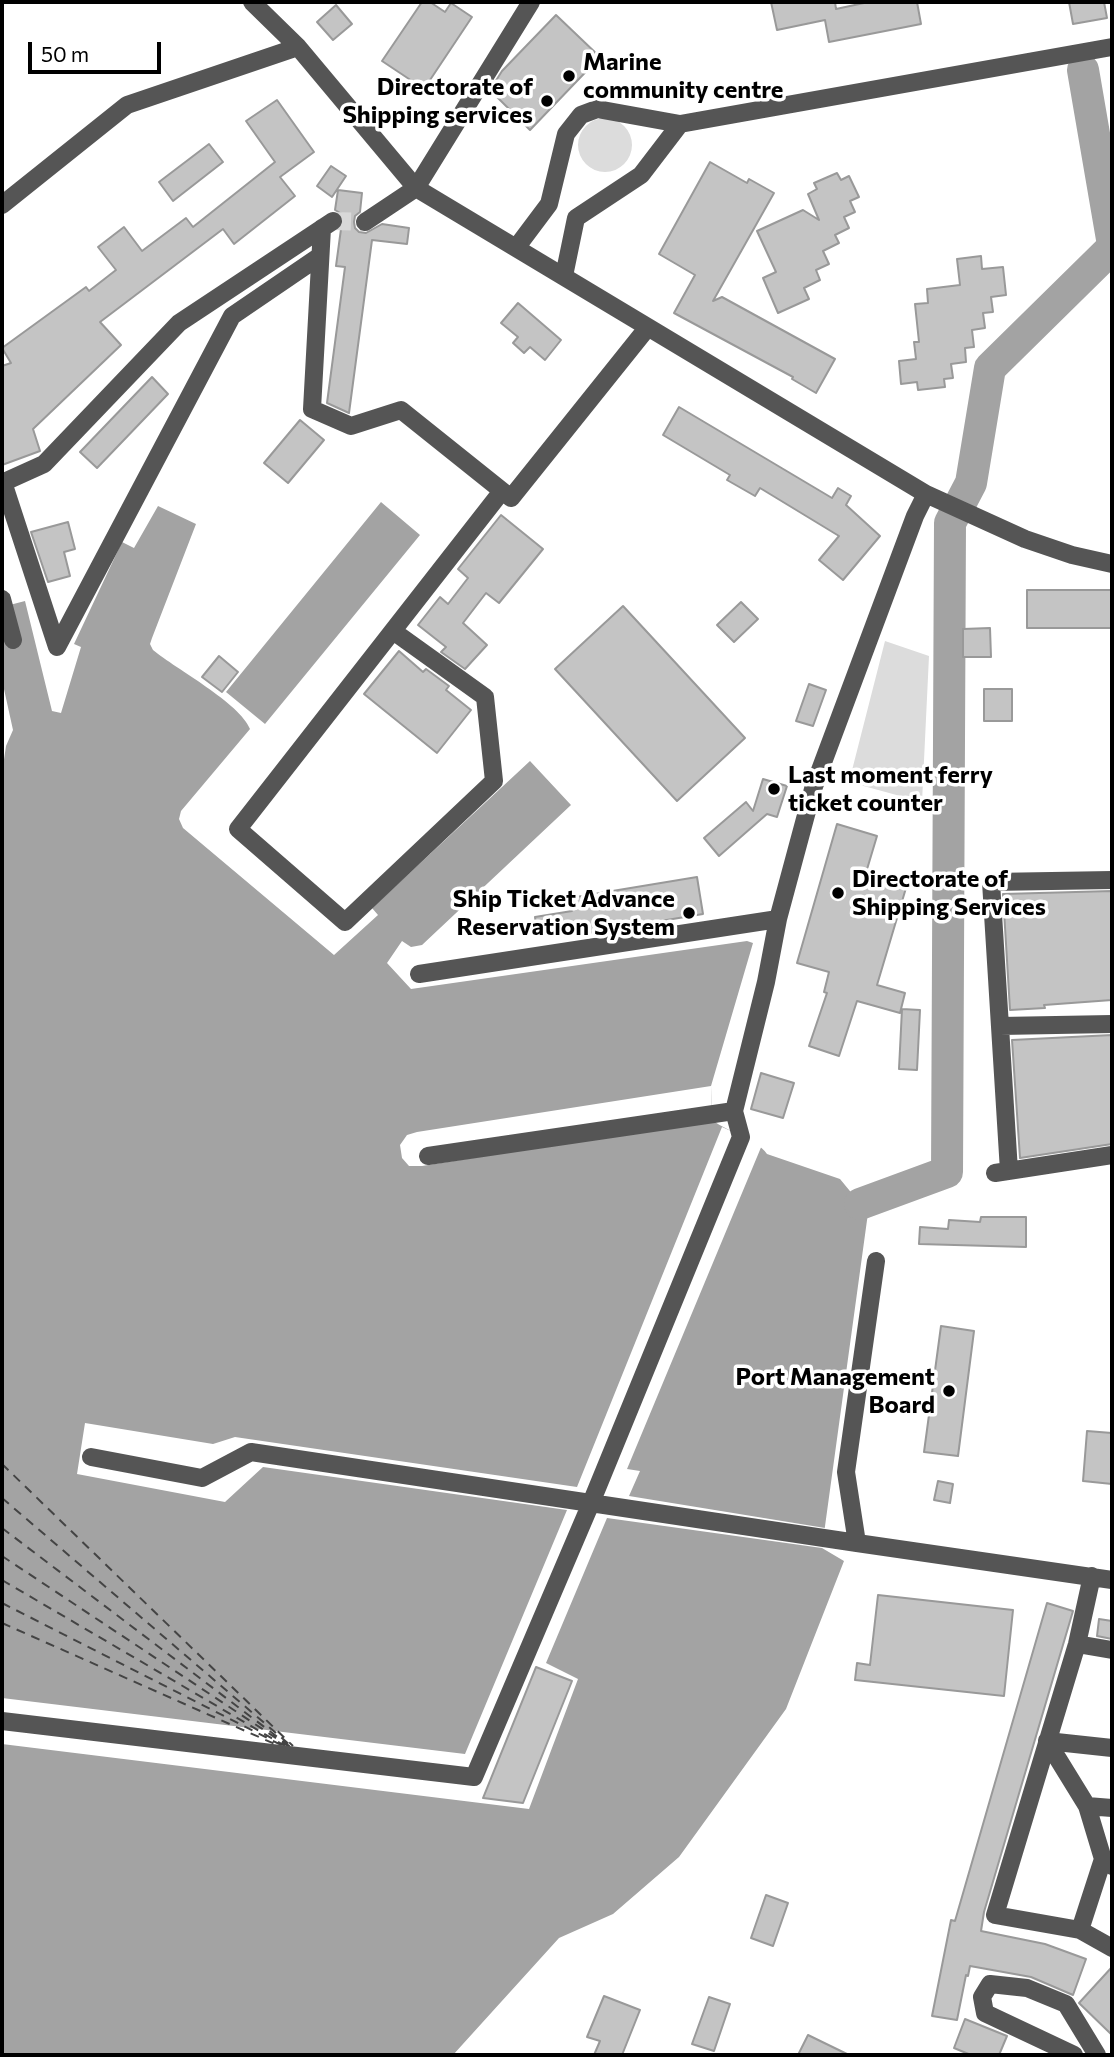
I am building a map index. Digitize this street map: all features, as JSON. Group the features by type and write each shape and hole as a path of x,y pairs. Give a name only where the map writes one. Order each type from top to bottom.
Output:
{"street":[{"path":"252,2 298,47 416,188 934,497 1025,538 1060,551 1112,564"},
{"path":"365,222 416,188 531,2"},
{"path":"2,205 127,105 298,47"},
{"path":"516,248 549,204 566,134 580,115 597,109 680,124 1112,47"},
{"path":"564,276 576,218 641,175 680,124"},
{"path":"320,256 232,316 57,647 3,482 44,464 179,323 328,224 320,256 312,409 351,426 401,410 511,498 648,327"},
{"path":"393,631 485,697 495,781 345,922 238,829 502,491"},
{"path":"2,1721 474,1777 591,1503 741,1137 734,1111 766,982 778,919 813,789 915,516 934,497"},
{"path":"2,599 13,640"},
{"path":"1112,880 990,882 1000,1026 1002,1172 1112,1155"},
{"path":"419,974 778,919"},
{"path":"1000,1026 1112,1024"},
{"path":"428,1156 734,1111"},
{"path":"857,1543 846,1472 876,1261"},
{"path":"90,1457 202,1478 251,1452 1112,1580"},
{"path":"1091,1576 1077,1644 995,1914 1080,1930 1112,1948"},
{"path":"1077,1644 1107,1649 1112,1667"},
{"path":"1047,1741 1112,1748"},
{"path":"1047,1741 1087,1806 1107,1863 1080,1930"},
{"path":"1087,1806 1112,1808"},
{"path":"1074,2055 985,2013 982,1997 990,1984 1027,1988 1066,2004 1097,2055"}],"shaded area":[{"path":"605,118 624,126 632,145 624,164 605,172 586,164 578,145 586,126"},
{"path":"381,502 420,535 265,724 226,692"},
{"path":"158,506 196,524 150,644 153,650 234,708 250,729 181,811 179,819 183,828 334,955 378,915 372,908 530,761 571,805 422,945 411,947 402,941 387,963 411,989 747,941 753,943 711,1086 712,1120 756,1144 767,1154 840,1179 868,1213 822,1548 844,1561 786,1709 679,1857 613,1914 559,1938 453,2055 2,2055 2,773 6,746 13,730 2,680 2,607 25,601 52,711 61,713 81,647 74,644 122,542 134,548"},
{"path":"885,641 929,656 922,802 849,782"}],"pier":[{"path":"711,1086 712,1120 422,1166 409,1166 402,1158 400,1145 407,1135 417,1132"},
{"path":"722,1127 762,1145 627,1469 640,1471 629,1496 825,1528 822,1548 607,1518 546,1663 578,1679 529,1809 2,1744 2,1698 465,1754 567,1510 263,1467 225,1502 77,1474 85,1423 213,1444 235,1437 577,1487"}],"building":[{"path":"422,2 430,2 445,12 451,3 472,17 424,89 382,61"},
{"path":"771,2 835,2 836,9 864,2 917,2 921,24 829,42 825,20 777,30"},
{"path":"1069,2 1104,2 1107,18 1073,24"},
{"path":"336,5 352,24 333,40 317,22"},
{"path":"556,15 600,57 530,130 490,90 502,71"},
{"path":"277,100 314,152 280,177 295,196 234,244 223,229 100,322 121,345 33,429 40,451 2,465 2,366 11,363 2,348 86,287 89,291 116,270 98,247 124,227 142,251 186,218 193,227 275,162 246,121"},
{"path":"209,144 223,162 173,201 159,182"},
{"path":"710,162 747,183 749,179 774,193 713,301 722,297 835,359 816,393 792,379 793,377 674,313 695,275 659,254"},
{"path":"331,166 346,176 332,197 317,186"},
{"path":"837,173 841,180 849,176 859,197 850,201 855,212 844,217 849,228 835,235 839,243 823,251 829,264 816,270 820,280 804,288 809,299 778,313 763,278 776,272 757,231 803,210 819,220 808,194 817,189 814,183"},
{"path":"338,190 362,193 360,212 355,216 354,222 359,232 366,233 382,224 409,228 407,244 372,240 349,413 327,403 345,267 336,266 344,221 342,214 335,210"},
{"path":"981,256 982,269 1003,267 1006,295 991,297 993,312 983,313 985,328 972,330 974,347 965,348 966,362 951,364 953,378 944,379 945,387 918,390 917,382 901,384 899,361 916,359 914,342 919,342 915,304 928,303 927,289 960,285 957,259"},
{"path":"518,303 561,340 545,360 530,347 524,353 513,343 518,337 501,323"},
{"path":"152,377 168,394 97,468 80,452"},
{"path":"679,407 832,498 838,488 851,496 846,505 880,536 843,580 819,560 839,536 760,488 755,496 727,480 730,475 663,435"},
{"path":"300,420 324,440 288,483 264,463"},
{"path":"501,515 543,549 499,603 486,593 463,623 487,645 465,669 441,652 446,647 418,625 440,597 448,604 468,578 458,569"},
{"path":"68,522 75,549 64,552 70,576 48,582 31,532"},
{"path":"1027,590 1112,590 1112,628 1027,628"},
{"path":"741,602 758,619 734,642 717,625"},
{"path":"623,606 745,738 677,801 555,669"},
{"path":"990,628 991,657 963,657 963,629"},
{"path":"399,651 423,672 426,669 449,686 446,690 471,710 437,753 364,694"},
{"path":"219,656 238,672 222,692 202,677"},
{"path":"809,684 826,690 813,726 796,721"},
{"path":"984,689 1012,689 1012,721 984,721"},
{"path":"763,779 787,786 777,817 767,814 719,856 704,838 746,802 753,811"},
{"path":"837,824 877,836 865,876 906,888 877,985 905,993 900,1013 857,1001 839,1056 809,1046 827,993 824,992 829,972 797,963"},
{"path":"697,877 703,914 576,935 575,931 538,937 535,917 572,911 570,898"},
{"path":"1112,891 1112,1000 1010,1010 1003,894"},
{"path":"902,1009 920,1010 917,1070 899,1069"},
{"path":"1112,1035 1112,1144 1020,1158 1012,1040"},
{"path":"761,1073 794,1083 783,1118 751,1109"},
{"path":"981,1217 1026,1217 1026,1247 919,1244 920,1227 948,1229 949,1220 980,1222"},
{"name":"Port Management Board","path":"941,1326 974,1331 958,1456 924,1452"},
{"path":"1087,1431 1112,1433 1112,1484 1083,1481"},
{"path":"938,1481 953,1484 950,1503 934,1500"},
{"path":"878,1595 1013,1610 1004,1696 855,1680 857,1663 870,1665"},
{"path":"1047,1603 1073,1611 984,1912 981,1931 1045,1944 1086,1959 1073,1995 1031,1977 970,1966 957,2020 932,2016 951,1920 955,1921"},
{"path":"1099,1619 1112,1621 1112,1639 1097,1636"},
{"path":"536,1667 572,1681 523,1803 483,1798"},
{"path":"766,1895 788,1903 773,1946 751,1938"},
{"path":"1112,1967 1112,2035 1079,2003"},
{"path":"604,1996 640,2010 622,2055 594,2055 600,2041 587,2037"},
{"path":"709,1997 730,2004 714,2051 692,2044"},
{"path":"965,2019 1007,2036 999,2055 971,2055 954,2048"},
{"path":"808,2035 849,2055 798,2055"}],"waterway":[{"path":"1083,70 1112,239"},
{"path":"860,1204 947,1172 950,523 971,483 990,368 1112,248"}],"ferry route":[{"path":"2,1464 293,1746"},
{"path":"2,1498 290,1745"},
{"path":"2,1528 292,1748"},
{"path":"2,1556 288,1746"},
{"path":"2,1580 285,1746"},
{"path":"2,1603 281,1745"},
{"path":"2,1623 277,1745"}],"tunnel":[{"path":"333,221 365,222"}],"place":[{"name":"Marine community centre","path":"569,76"},
{"name":"Directorate of Shipping services","path":"547,101"},
{"name":"Last moment ferry ticket counter","path":"774,789"},
{"name":"Directorate of Shipping Services","path":"838,893"},
{"name":"Ship Ticket Advance Reservation System","path":"689,913"},
{"name":"Port Management Board","path":"949,1391"}]}
